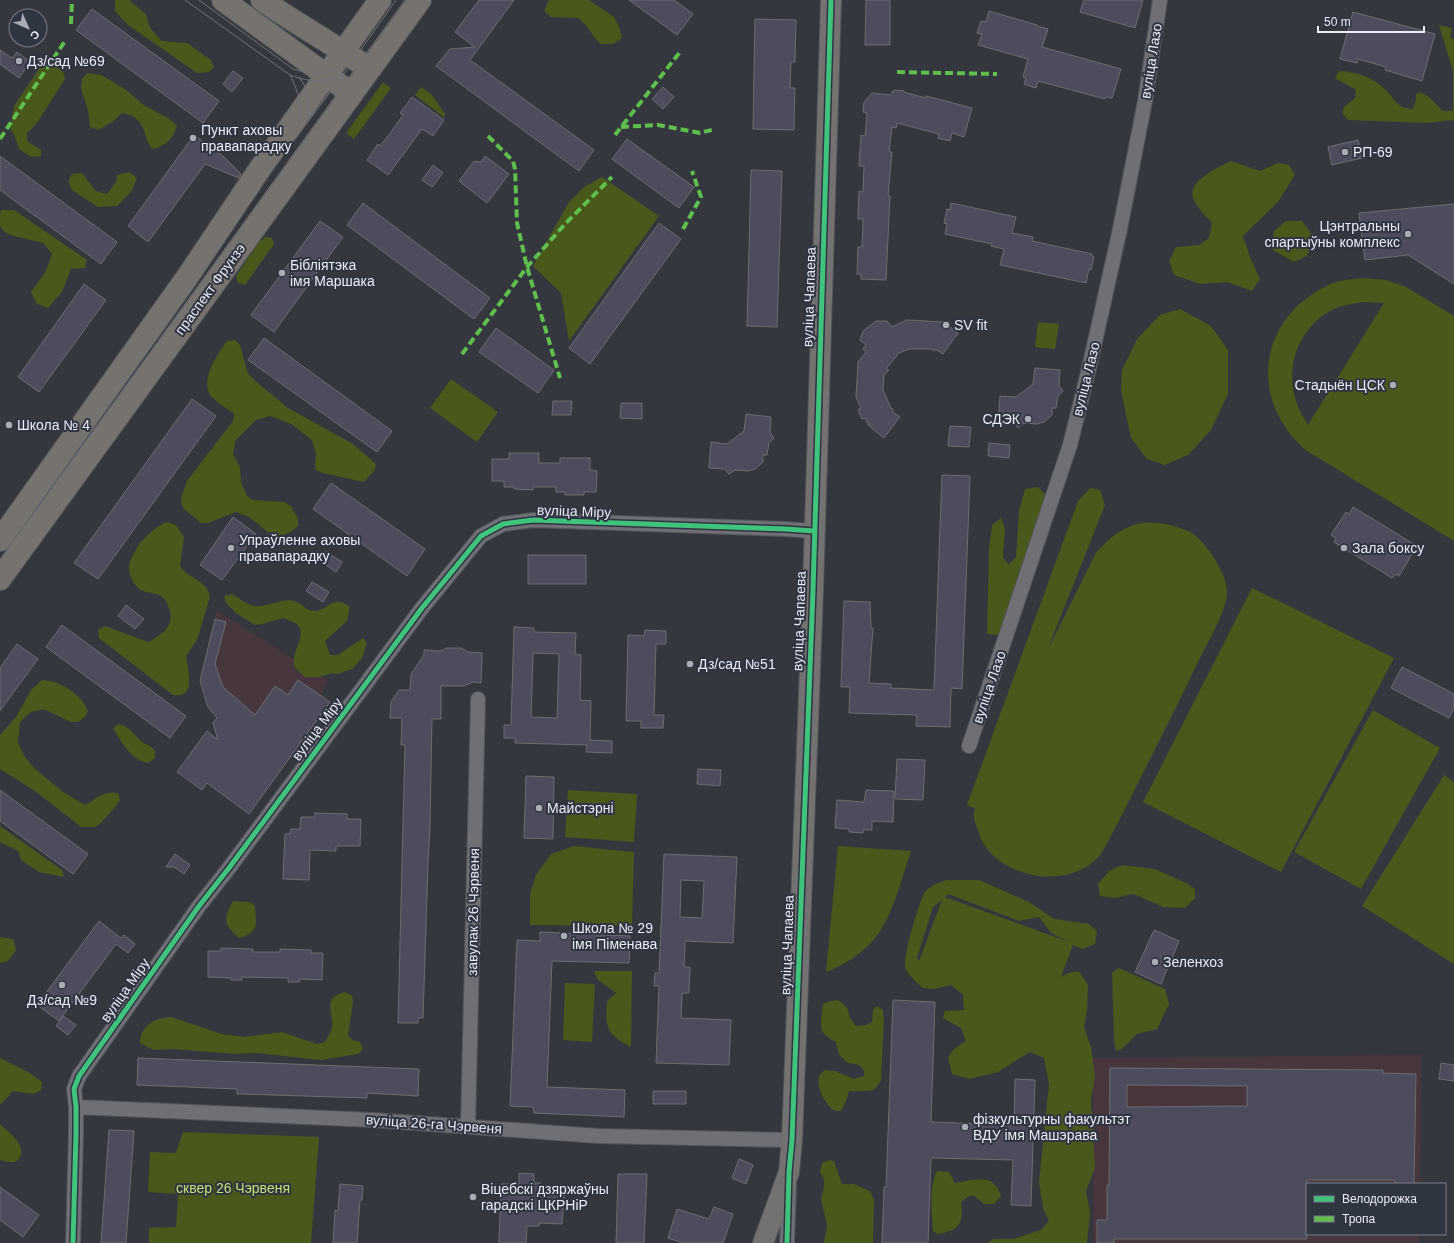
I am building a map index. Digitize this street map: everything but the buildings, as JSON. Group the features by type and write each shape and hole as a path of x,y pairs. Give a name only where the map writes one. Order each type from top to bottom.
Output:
{"main road":[{"path":"223,0 352,94"},
{"path":"262,0 370,69"},
{"name":"праспект Фрунзэ","path":"0,540 188,276 257,173 380,0"},
{"name":"праспект Фрунзэ","path":"0,579 420,0"}],"street":[{"name":"вуліца Чапаева","path":"787,1243 813,590 831,0"},
{"name":"вуліца Лазо","path":"969,746 1063,468 1074,431 1120,229 1145,101 1160,0"},
{"name":"вуліца Міру","path":"73,1243 76,1134 74,1089 79,1076 199,906 234,862 435,591 481,536 503,524 533,520 814,531"},
{"name":"завулак 26 Чэрвеня","path":"468,1126 478,699"},
{"name":"вуліца 26-га Чэрвеня","path":"76,1107 373,1120 598,1136 792,1140"},
{"path":"763,1243 789,1172"}],"shaded area":[{"path":"217,611 328,680 321,696 330,702 284,767 208,707 200,681"},
{"path":"1422,1055 1420,1183 1306,1183 1306,1235 1419,1235 1419,1243 1094,1243 1093,1058 1088,1058"}],"green space":[{"path":"115,0 129,0 146,14 150,28 162,41 187,43 211,60 214,67 209,72 197,73 128,25 115,11"},
{"path":"549,0 589,0 614,17 620,29 622,38 613,44 601,44 586,25 578,18 551,17 544,11"},
{"path":"1439,25 1452,28 1450,38 1454,39 1454,120 1427,123 1348,120 1342,113 1344,107 1355,98 1356,90 1335,78 1339,71 1358,74 1376,82 1403,107 1413,109 1416,94 1420,92 1429,97 1443,111 1453,111 1453,71"},
{"path":"47,61 63,71 65,79 37,123 27,133 27,141 41,150 41,156 31,157 19,149 14,134 10,129 14,106 43,63"},
{"path":"87,73 101,75 125,89 145,106 168,118 177,126 174,135 162,146 153,149 139,121 132,116 122,113 112,122 98,130 90,127 88,110 81,89 82,79"},
{"path":"383,82 391,88 354,139 346,133"},
{"path":"421,87 432,95 445,114 445,118 415,95"},
{"path":"1231,161 1260,171 1278,163 1289,165 1295,175 1278,202 1243,236 1250,257 1260,279 1252,291 1227,282 1200,284 1174,275 1169,261 1176,247 1199,245 1209,238 1212,223 1197,205 1193,198 1192,192 1199,180 1205,175"},
{"path":"129,172 137,178 131,192 117,206 98,207 72,190 68,181 72,174 82,173 96,191 107,194 116,182 117,175"},
{"path":"602,177 659,216 569,341 561,293 533,266 569,202 584,187"},
{"path":"2,210 14,210 87,260 85,268 71,269 62,292 48,308 37,304 31,292 46,271 52,254 43,243 4,232 0,226 0,212"},
{"path":"1286,221 1302,221 1314,237 1307,256 1294,262 1271,249 1274,231"},
{"path":"265,237 272,238 274,244 245,285 238,283 236,276 259,242"},
{"name":"Стадыён ЦСК","path":"1363,278 1386,280 1406,287 1454,316 1454,541 1304,449 1286,428 1274,405 1268,381 1269,358 1276,335 1290,315 1308,297 1333,283","holes":["1360,302 1384,303 1308,425 1297,404 1292,384 1292,371 1295,358 1305,334 1313,324 1334,309"]},
{"path":"1180,309 1211,326 1228,350 1228,394 1211,430 1188,455 1165,465 1147,459 1131,438 1121,391 1122,370 1137,339 1160,315"},
{"path":"1038,322 1059,324 1055,349 1035,347"},
{"path":"235,340 240,345 248,374 259,384 288,408 353,444 376,464 374,471 364,482 322,473 315,469 316,454 312,440 291,424 270,416 256,420 236,440 233,454 240,467 241,482 247,496 253,500 284,502 291,506 298,519 298,526 283,535 278,536 267,532 248,517 236,512 208,523 201,523 184,509 181,502 187,481 233,421 234,414 211,396 207,383 211,367 219,353 227,341"},
{"path":"451,379 498,412 477,442 430,408"},
{"path":"1038,487 1048,497 1003,631 998,635 987,634 989,548 992,525 1001,518 1005,529 1003,558 1009,564 1016,557 1019,511 1025,489"},
{"path":"1090,488 1100,490 1105,505 1047,651 1096,553 1119,532 1136,524 1166,524 1192,533 1210,551 1224,577 1227,592 1224,608 1211,637 1123,814 1101,854 1088,866 1073,873 1056,876 1038,876 1020,872 1004,864 991,853 981,839 974,817 975,809 967,805 1078,501"},
{"path":"168,522 176,525 184,537 180,566 184,571 202,583 208,591 210,597 197,640 186,656 189,682 185,693 181,695 173,695 104,642 99,638 98,630 105,626 148,642 162,633 169,625 171,614 166,601 159,595 143,591 137,587 132,580 129,569 131,558 140,543 156,528"},
{"path":"1252,588 1394,658 1281,872 1143,802"},
{"path":"232,594 251,605 262,606 289,600 297,602 313,611 336,602 345,603 350,607 347,621 325,641 330,655 338,655 363,638 367,644 362,658 352,669 338,674 333,673 319,677 305,677 294,665 301,632 299,627 295,623 283,618 255,625 236,613 226,603 224,596"},
{"path":"42,680 56,683 76,694 86,706 88,712 84,718 78,722 71,722 44,709 31,712 20,722 18,743 25,757 34,768 63,792 85,805 105,794 113,792 118,793 120,800 116,806 101,823 95,827 81,827 35,791 0,769 0,735 16,717 31,690"},
{"path":"1373,710 1440,748 1361,889 1294,852"},
{"path":"119,724 126,727 142,742 152,747 155,751 155,758 148,763 136,758 127,750 113,728"},
{"path":"1444,775 1454,782 1454,964 1362,906"},
{"path":"568,790 637,794 634,842 565,837"},
{"path":"0,826 62,870 64,877 39,872 21,860 18,851 0,842"},
{"path":"574,846 634,852 632,926 530,925 530,894 536,875 551,854"},
{"path":"838,846 911,851 892,907 876,937 866,948 853,958 826,972"},
{"path":"1122,865 1155,869 1188,884 1195,889 1195,898 1185,908 1163,907 1134,894 1115,898 1100,896 1098,884 1109,871"},
{"path":"947,880 979,880 1029,902 1054,919 1089,924 1097,931 1095,944 1082,949 1073,945 1061,977 1068,973 1079,971 1088,985 1087,1011 1084,1027 1091,1047 1095,1077 1091,1099 1095,1168 1086,1191 1090,1213 1087,1243 988,1243 993,1239 1013,1239 1041,1230 1049,1221 1043,1208 1039,1182 1049,1084 1044,1058 1030,1052 998,1072 969,1079 952,1074 948,1057 954,1049 966,1041 961,1028 943,1018 945,1011 964,1010 963,995 951,985 934,989 923,988 915,981 905,967 906,952 922,897 925,892 935,884","holes":["948,894 1019,921 1039,917 1051,933 1069,942 945,897","942,900 919,961 917,958 933,907"]},
{"path":"233,901 249,902 255,906 256,923 254,930 246,936 239,938 230,929 226,921 227,913"},
{"path":"0,937 13,939 16,950 8,961 0,963"},
{"path":"1119,968 1165,989 1169,1004 1157,1029 1137,1034 1122,1049 1116,1051 1114,1040 1112,973"},
{"path":"594,971 632,971 631,1047 616,1038 609,1029 606,1018 607,1001 616,993 597,979"},
{"path":"565,983 595,984 592,1042 563,1040"},
{"path":"345,992 352,996 353,1003 348,1035 353,1040 360,1042 363,1049 358,1054 321,1060 256,1053 234,1054 174,1049 153,1050 140,1043 143,1032 150,1024 159,1019 171,1017 222,1034 245,1037 282,1032 317,1044 325,1042 332,1027 331,1001 333,998"},
{"path":"838,1000 847,1007 850,1018 856,1026 866,1025 872,1022 873,1010 877,1006 883,1010 884,1020 881,1081 874,1090 849,1091 841,1111 834,1110 824,1100 819,1084 821,1073 825,1070 835,1071 854,1079 864,1076 864,1070 859,1065 848,1063 839,1055 836,1042 827,1037 823,1032 821,1020 823,1004"},
{"path":"0,1058 30,1073 42,1082 41,1090 34,1094 13,1091 0,1105"},
{"path":"0,1124 16,1139 21,1148 20,1157 14,1162 0,1160"},
{"name":"сквер 26 Чэрвеня","path":"183,1132 319,1137 311,1243 149,1243 149,1228 176,1227 178,1194 148,1192 150,1152 176,1153"},
{"path":"829,1160 834,1161 842,1184 854,1184 870,1191 874,1200 873,1243 824,1243 827,1225 821,1199 824,1179 820,1172 822,1163"},
{"path":"936,1172 949,1172 955,1183 983,1179 994,1183 1001,1196 994,1204 984,1204 973,1195 969,1196 961,1202 962,1216 958,1225 950,1231 937,1234 933,1231 932,1186"}],"tram line":[{"path":"185,0 290,75 317,81 336,77 342,73"},
{"path":"199,0 293,69 312,73 326,73 337,67 356,52"},
{"path":"296,138 396,0"},
{"path":"0,560 405,0"},
{"path":"290,75 300,103 300,117 297,133"},
{"path":"299,77 303,82 308,100 308,112 305,124"},
{"path":"0,548 259,190"}],"marked path":[{"path":"71,24 72,0"},
{"path":"0,139 65,41"},
{"path":"615,135 680,52"},
{"path":"897,72 997,74"},
{"path":"621,127 658,125 700,133 715,129"},
{"path":"488,136 513,161 515,169 517,223 527,267 560,378"},
{"path":"683,229 701,197 692,171"},
{"path":"462,354 527,267 565,224 612,177"}],"cycle path":[{"path":"787,1243 813,590 831,0"},
{"path":"73,1243 76,1134 74,1089 79,1076 199,906 229,868 422,608 481,536 503,524 533,520 814,531"}],"place":[{"name":"Дз/сад №69","path":"19,61"},
{"name":"Пункт аховы правапарадку","path":"193,138"},
{"name":"РП-69","path":"1345,152"},
{"name":"Цэнтральны спартыўны комплекс","path":"1408,234"},
{"name":"Бібліятэка імя Маршака","path":"282,273"},
{"name":"SV fit","path":"946,325"},
{"name":"Стадыён ЦСК","path":"1393,385"},
{"name":"СДЭК","path":"1028,419"},
{"name":"Школа № 4","path":"9,425"},
{"name":"Упраўленне аховы правапарадку","path":"231,548"},
{"name":"Зала боксу","path":"1344,548"},
{"name":"Дз/сад №51","path":"690,664"},
{"name":"Майстэрні","path":"539,808"},
{"name":"Школа № 29 імя Піменава","path":"564,936"},
{"name":"Зеленхоз","path":"1155,962"},
{"name":"Дз/сад №9","path":"62,985"},
{"name":"фізкультурны факультэт ВДУ імя Машэрава","path":"965,1127"},
{"name":"Віцебскі дзяржаўны гарадскі ЦКРНіР","path":"473,1197"}]}
